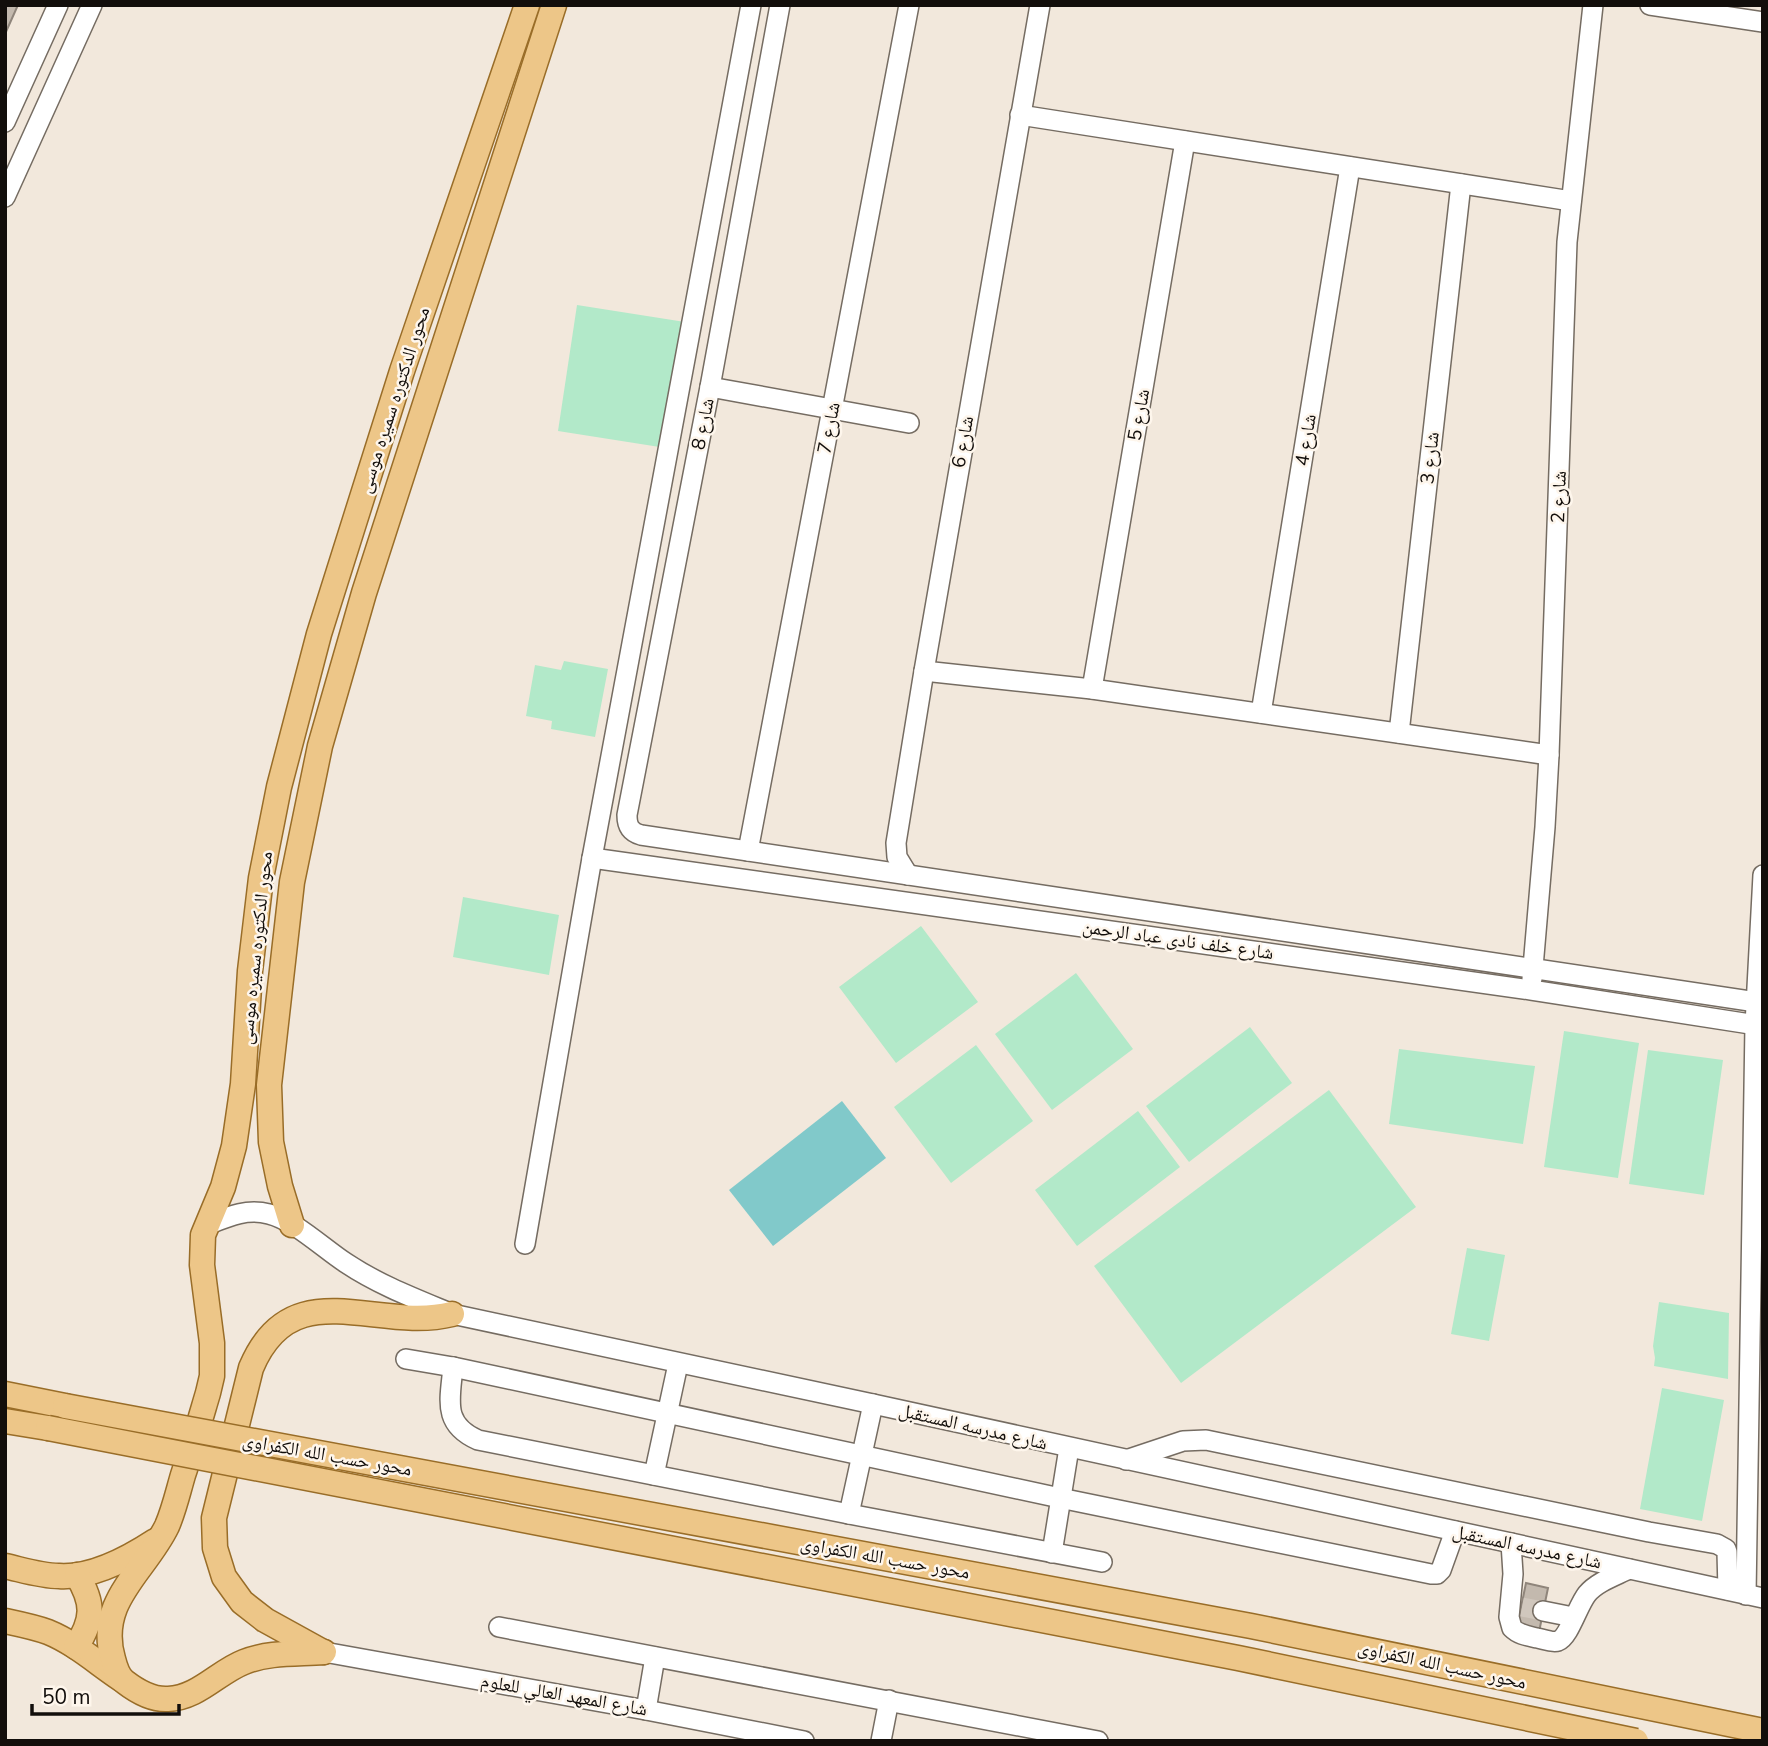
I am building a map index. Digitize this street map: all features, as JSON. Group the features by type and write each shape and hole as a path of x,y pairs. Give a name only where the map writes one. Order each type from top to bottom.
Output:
{"main road":[{"name":"محور الدكتوره سميره موسى","path":"121,1679 109,1640 113,1611 127,1583 140,1569 172,1513 212,1376 212,1343 202,1265 203,1236 223,1187 234,1146 243,1083 250,971 261,878 279,787 305,683 402,371 527,5"},
{"name":"محور الدكتوره سميره موسى","path":"292,1225 271,1142 269,1084 292,882 320,746 368,581 554,5"},
{"path":"324,1652 265,1620 242,1602 224,1577 215,1548 215,1518 257,1352 271,1334 292,1319 308,1313 341,1311 425,1319 452,1314"},
{"name":"محور حسب الله الكفراوى","path":"5,1394 1237,1623 1763,1731"},
{"name":"محور حسب الله الكفراوى","path":"5,1421 1238,1658 1636,1741"},
{"path":"5,1566 55,1576 77,1575 129,1557 161,1536"},
{"path":"76,1647 87,1630 91,1611 87,1592 77,1575"},
{"path":"5,1621 45,1631 76,1647 140,1693 164,1700 189,1695 247,1661 274,1655 324,1652"}],"street":[{"path":"5,122 58,5"},
{"path":"7,189 92,5"},
{"path":"525,1244 592,858 751,5"},
{"name":"شارع 8","path":"641,835 629,828 627,816 780,5"},
{"name":"شارع 7","path":"748,851 909,5"},
{"name":"شارع 6","path":"900,874 895,849 1040,5"},
{"name":"شارع 2","path":"1531,990 1549,754 1567,242 1592,5"},
{"path":"1650,5 1763,22"},
{"path":"1020,115 1570,201"},
{"name":"شارع 5","path":"1092,689 1185,141"},
{"name":"شارع 4","path":"1261,713 1350,167"},
{"name":"شارع 3","path":"1399,733 1461,184"},
{"path":"710,387 909,423"},
{"path":"924,671 1092,689 1549,754"},
{"name":"شارع خلف نادى عباد الرحمن","path":"641,835 1760,1002"},
{"name":"شارع خلف نادى عباد الرحمن","path":"592,858 1531,990 1759,1025"},
{"path":"888,899 900,874"},
{"path":"1746,1594 1755,1553 1759,1025 1763,875"},
{"name":"شارع مدرسه المستقبل","path":"206,1225 249,1212 270,1214 292,1225 369,1277 452,1314 1746,1594"},
{"path":"406,1359 1434,1575 1441,1570 1455,1531"},
{"path":"654,1475 678,1364"},
{"path":"453,1367 450,1402 452,1415 464,1434 478,1440 1102,1562"},
{"path":"849,1514 873,1404"},
{"path":"1125,1460 1183,1441 1206,1440 1717,1544 1726,1549 1746,1594"},
{"path":"1052,1553 1069,1448"},
{"path":"1511,1543 1516,1606 1509,1617 1511,1628 1521,1634 1551,1641 1564,1637 1582,1601 1594,1588 1629,1569"},
{"path":"1543,1611 1573,1617"},
{"path":"499,1628 1098,1741"},
{"name":"شارع المعهد العالي للعلوم","path":"324,1652 804,1741"},
{"path":"646,1710 655,1657"},
{"path":"881,1741 889,1700"}],"green space":[{"path":"577,305 685,322 666,448 558,431"},
{"path":"564,661 608,669 595,737 551,729 552,721 526,716 535,665 561,670"},
{"path":"463,897 559,915 549,975 453,957"},
{"path":"921,926 978,1002 896,1063 839,987"},
{"path":"1076,973 1133,1049 1052,1110 995,1034"},
{"path":"1250,1027 1292,1083 1189,1162 1146,1106"},
{"path":"1564,1031 1639,1043 1618,1178 1544,1167"},
{"path":"976,1045 1033,1121 951,1183 894,1107"},
{"path":"1399,1049 1535,1066 1523,1144 1389,1124"},
{"path":"1648,1050 1723,1060 1704,1195 1629,1184"},
{"path":"1329,1090 1416,1207 1181,1383 1094,1266"},
{"path":"1138,1111 1180,1167 1077,1246 1035,1190"},
{"path":"1467,1248 1505,1255 1489,1341 1451,1334"},
{"path":"1659,1302 1729,1313 1728,1379 1654,1366 1653,1346"},
{"path":"1662,1388 1724,1400 1702,1521 1640,1509"}],"water":[{"path":"842,1101 886,1158 773,1246 729,1190"}],"building":[{"path":"5,5 18,5 5,34"},
{"path":"1526,1583 1548,1588 1539,1632 1517,1627"}],"tunnel":[{"path":"1522,1607 1543,1611"}]}
